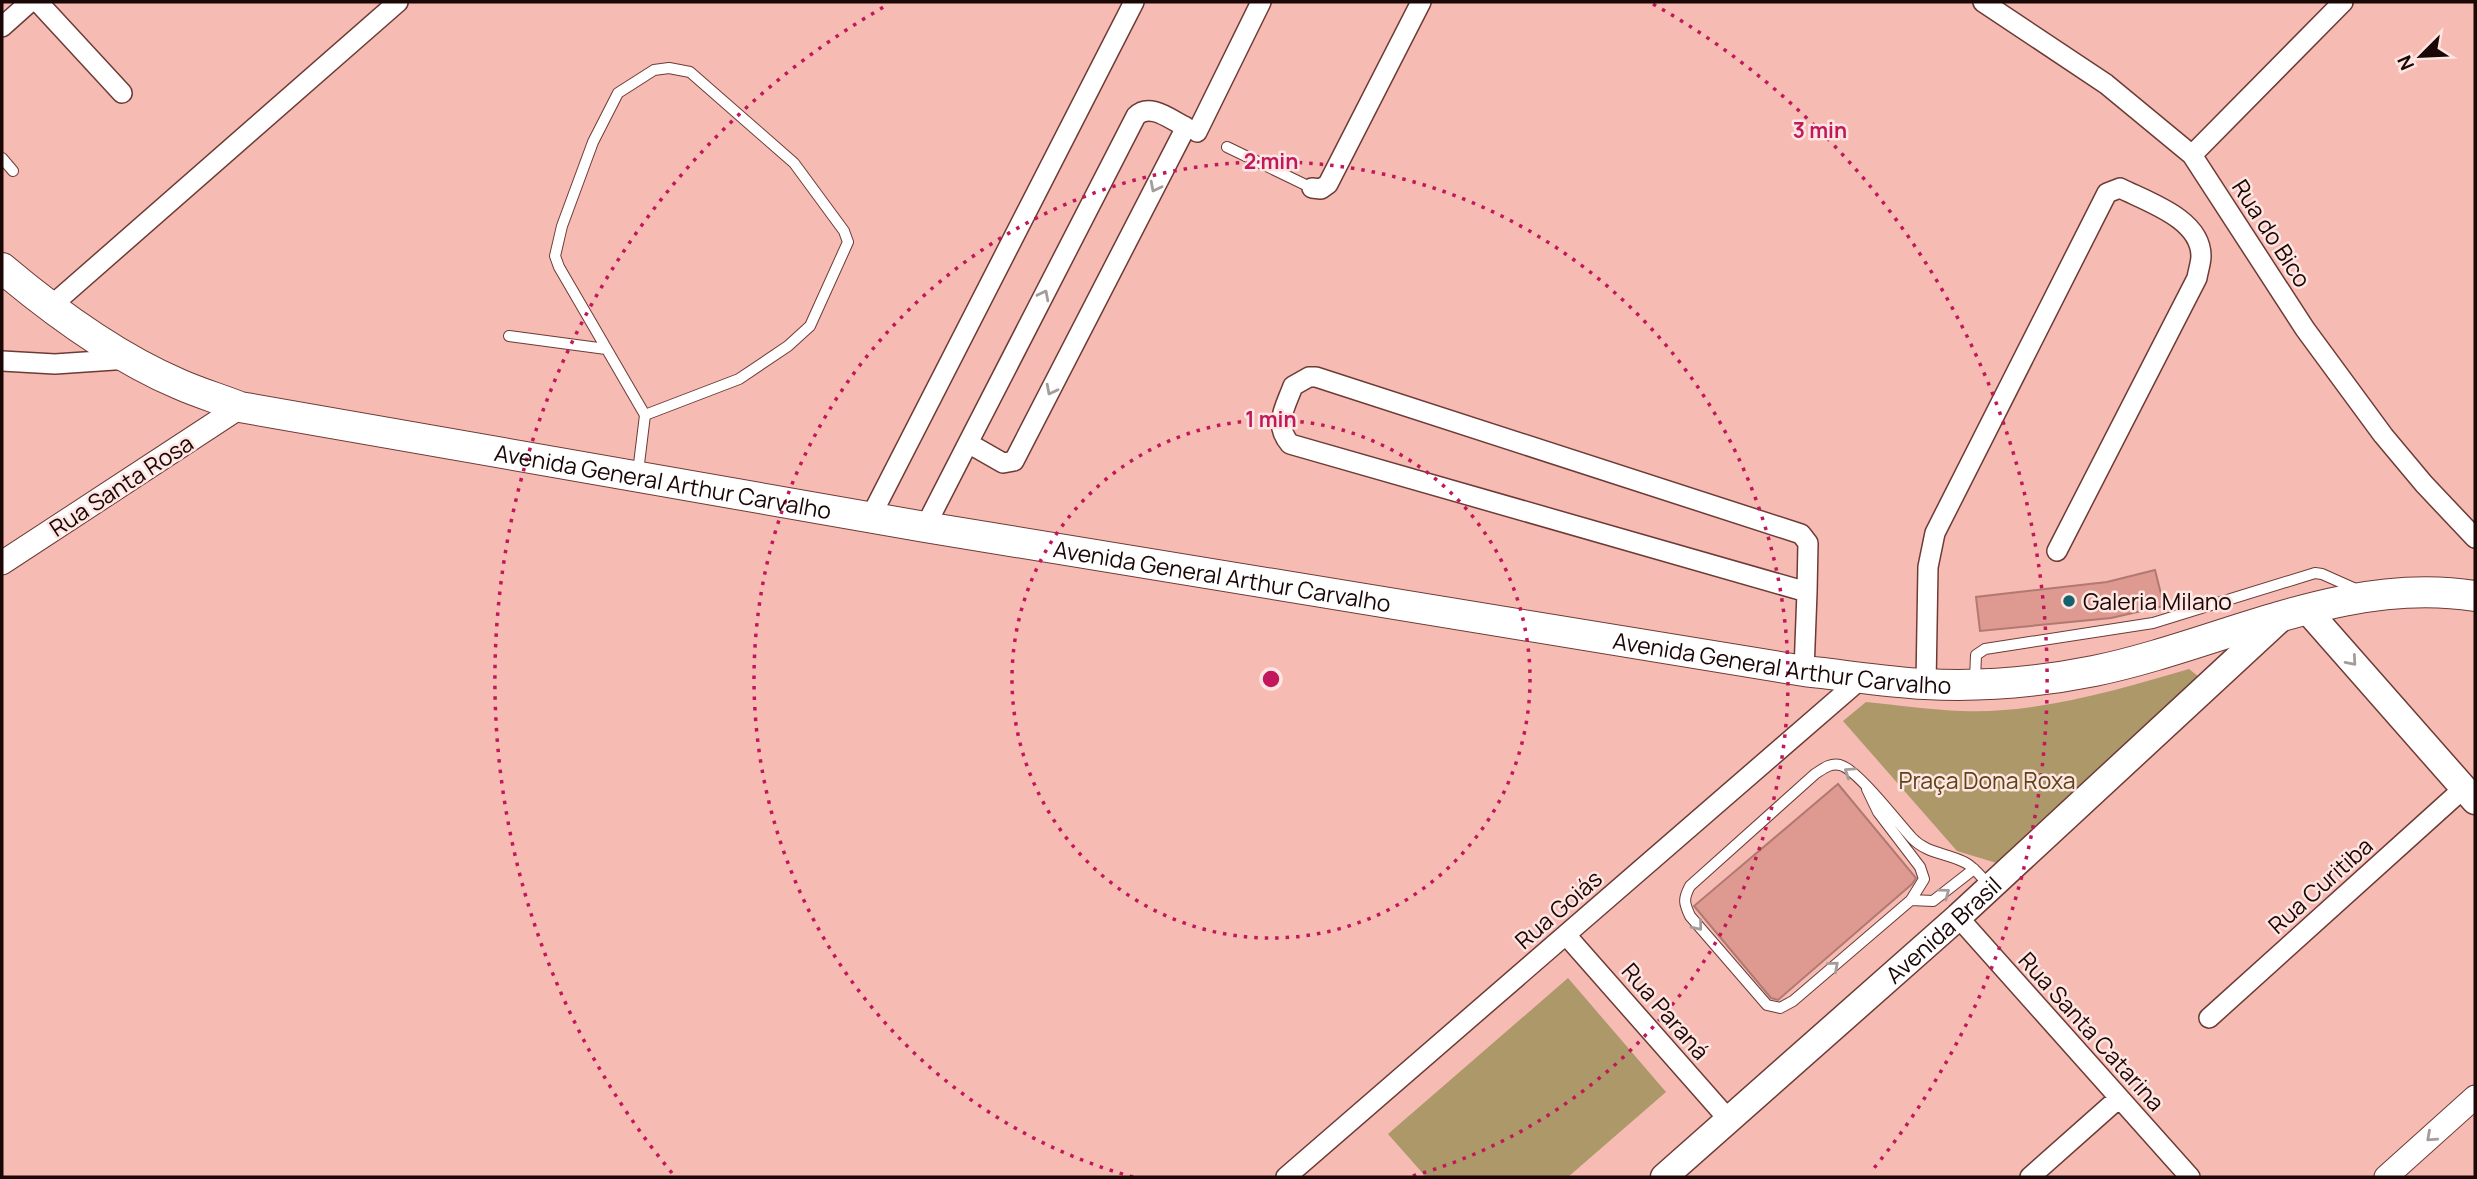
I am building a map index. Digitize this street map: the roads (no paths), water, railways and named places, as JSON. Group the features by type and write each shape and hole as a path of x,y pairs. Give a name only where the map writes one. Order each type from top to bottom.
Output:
{"main road":[{"name":"Avenida General Arthur Carvalho","path":"2,268 51,306 129,359 179,384 240,407 870,518 1804,671 1926,684 2034,681 2095,671 2294,614 2371,596 2398,591 2432,590 2475,596"},
{"name":"Avenida Brasil","path":"1664,1177 1958,917 1982,878 2294,614"},
{"path":"2294,614 2469,794"},
{"path":"2211,639 2219,663 2218,676"}],"street":[{"path":"2,27 30,2"},
{"path":"38,2 122,93"},
{"path":"51,306 398,2"},
{"path":"870,518 1134,2"},
{"path":"1197,132 1261,2"},
{"path":"1312,188 1321,188 1328,184 1421,2"},
{"name":"Rua do Bico","path":"1983,2 2106,84 2192,155 2305,329 2352,393 2424,484 2475,538"},
{"path":"2192,155 2343,2"},
{"path":"925,527 968,443 1136,116 1141,110 1149,109 1186,127 1014,461 1003,464 968,443"},
{"path":"1926,684 1928,567 1935,533 2107,193 2120,188 2180,219 2193,233 2201,256 2197,278 2057,551"},
{"path":"2,361 55,364 129,359"},
{"path":"1804,671 1807,592 1808,543 1801,534 1316,377 1303,379 1293,386 1280,426 1282,435 1290,444 1807,592"},
{"name":"Rua Santa Rosa","path":"2,563 240,407"},
{"name":"Rua Goiás","path":"1286,1177 1862,678"},
{"name":"Rua Curitiba","path":"2209,1018 2469,794"},
{"name":"Rua Santa Catarina","path":"1958,917 2190,1177"},
{"name":"Rua Paraná","path":"1566,935 1729,1120"},
{"path":"2386,1177 2475,1097"},
{"path":"2030,1177 2119,1098"}],"lane":[{"path":"637,477 645,415 555,256 557,243 593,142 618,93 654,70 669,68 690,72 794,163 845,231 848,242 810,326 788,346 739,379 645,415"},
{"path":"1227,147 1312,188"},
{"path":"2,158 13,171"},
{"path":"509,337 606,349"},
{"path":"1974,683 1976,655 1985,649 2153,623 2315,573 2371,596"},
{"path":"1867,789 1878,812 1920,867 1923,879 1911,900 1793,1001 1780,1008 1767,1005 1690,916 1684,904 1690,886 1815,774 1829,765 1840,765 1854,773 1913,839 1933,852 1960,860 1982,878 1933,901 1911,900"}],"place":[{"name":"Galeria Milano","path":"2069,601"}],"park label":[{"name":"Praça Dona Roxa","path":"1987,780"}]}
